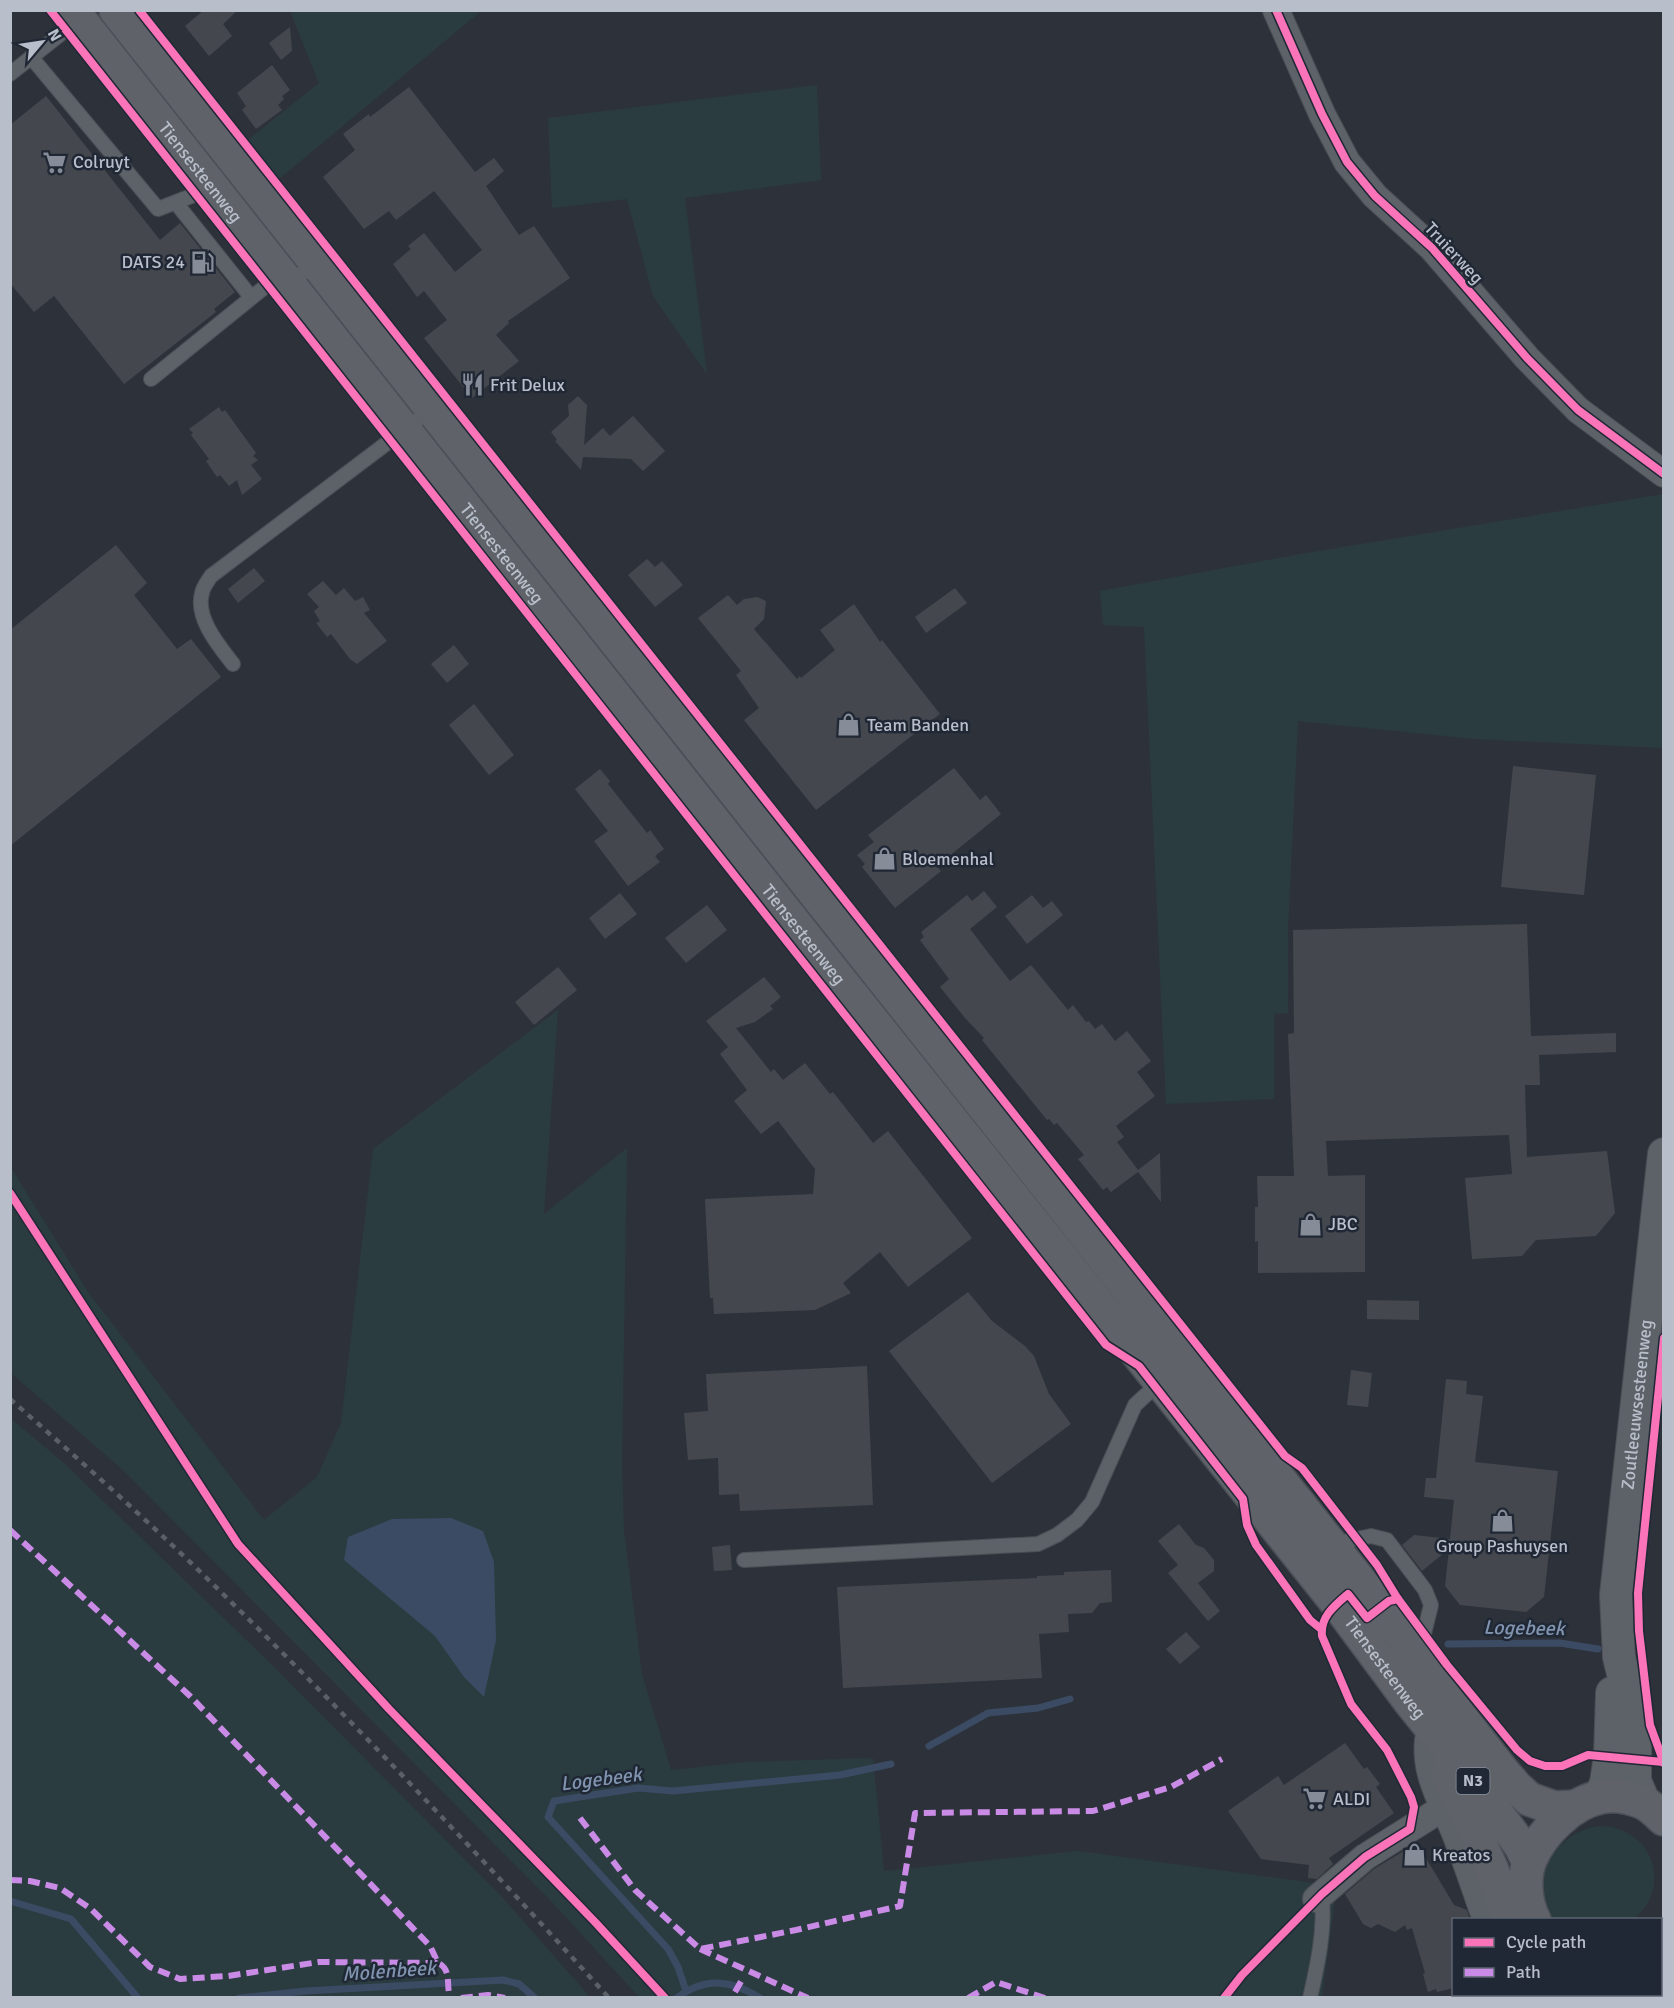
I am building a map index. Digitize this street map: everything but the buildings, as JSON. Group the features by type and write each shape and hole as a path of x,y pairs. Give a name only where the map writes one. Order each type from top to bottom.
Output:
{"main road":[{"name":"Tiensesteenweg","path":"116,10 432,409 1121,1294 1337,1603 1514,1836 1529,1862"},
{"name":"Tiensesteenweg","path":"80,13 212,188 795,925 1121,1294"},
{"name":"Tiensesteenweg","path":"1173,1371 1331,1545 1404,1638 1418,1662 1503,1772 1529,1799 1554,1808 1588,1802"},
{"path":"1412,1704 1428,1740 1462,1802 1492,1870 1509,1918"},
{"name":"N3","path":"1588,1802 1616,1796 1654,1811"},
{"path":"1533,1918 1526,1889 1529,1862 1538,1846 1555,1826 1588,1802"}],"street":[{"name":"Truierweg","path":"1276,10 1322,114 1347,162 1375,196 1432,248 1527,358 1578,410 1664,474"},
{"name":"Zoutleeuwsesteenweg","path":"1654,1811 1635,1781 1635,1748 1629,1698 1619,1657 1616,1595 1659,1238 1664,1154"},
{"name":"Zoutleeuwsesteenweg","path":"1588,1802 1606,1783 1610,1756 1611,1698 1619,1657"},
{"name":"Tiensesteenweg","path":"1428,1740 1426,1755 1432,1780 1456,1834 1485,1918"},
{"path":"1319,1896 1365,1857 1443,1808"}],"lane":[{"path":"10,74 80,13"},
{"path":"31,57 158,209 212,188"},
{"path":"176,203 251,297"},
{"path":"151,379 266,286 289,284 316,262"},
{"path":"233,664 218,645 202,613 201,593 211,576 432,409"},
{"path":"744,1560 1038,1544 1057,1535 1077,1520 1092,1502 1135,1405 1173,1371"},
{"path":"1331,1545 1371,1536 1387,1540 1425,1590 1431,1605 1418,1662"},
{"path":"1310,1998 1319,1959 1324,1918 1319,1896"}],"shaded area":[{"path":"290,11 481,11 279,179 248,140 319,83"},
{"path":"817,85 821,180 685,198 707,374 653,296 627,199 552,208 548,118"},
{"path":"1663,494 1663,748 1475,739 1298,721 1288,929 1288,1013 1274,1014 1274,1099 1166,1104 1144,627 1103,625 1100,591 1295,555"},
{"path":"558,1010 544,1214 627,1148 622,1463 624,1530 642,1674 671,1770 746,1762 873,1758 884,1871 1078,1851 1321,1884 1335,1899 1322,1997 639,1997 552,1902 123,1470 11,1373 10,1166 88,1292 264,1520 317,1477 341,1423 373,1149"},
{"path":"10,1418 64,1463 273,1666 503,1898 590,1997 11,1997"},
{"path":"1599,1826 1617,1829 1632,1836 1643,1846 1651,1860 1654,1875 1653,1890 1646,1905 1635,1918 1551,1918 1545,1905 1542,1889 1544,1874 1558,1848 1584,1830"}],"water":[{"path":"451,1518 483,1531 494,1562 496,1640 484,1697 464,1677 435,1636 344,1560 348,1537 392,1519"}],"waterway":[{"name":"Logebeek","path":"1448,1644 1560,1643 1598,1649"},
{"name":"Logebeek","path":"929,1746 988,1713 1038,1708 1070,1699"},
{"name":"Logebeek","path":"686,1991 678,1967 668,1949 548,1817 554,1801 638,1788 673,1791 840,1775 891,1764"},
{"name":"Molenbeek","path":"10,1901 71,1919 138,1998"},
{"name":"Molenbeek","path":"239,1998 306,1991 503,1980 519,1984 535,1998"},
{"name":"Molenbeek","path":"677,1998 698,1986 718,1983 739,1987 760,1998"}],"railway":[{"path":"10,1399 145,1520 274,1644 420,1793 609,1998"}],"marked path":[{"path":"10,1530 190,1696 430,1946 438,1963 447,1974 450,1998"},
{"path":"580,1818 635,1890 700,1949 900,1906 915,1813 1093,1811 1171,1787 1222,1759"},
{"path":"10,1880 30,1881 60,1888 91,1909 150,1967 180,1979 228,1976 319,1962 438,1963"},
{"path":"700,1949 808,1998"},
{"path":"735,1992 743,1978"},
{"path":"968,1998 996,1982 1045,1998"},
{"path":"461,1998 488,1995 505,1998"}],"cycle path":[{"path":"50,10 1106,1345 1139,1366 1243,1499 1247,1525 1256,1545 1310,1620 1321,1629"},
{"path":"139,10 1285,1456 1302,1468 1377,1565 1398,1599 1447,1665 1517,1750 1530,1761 1545,1766 1562,1766 1588,1755 1663,1762"},
{"path":"1276,10 1322,114 1347,162 1375,196 1432,248 1527,358 1578,410 1664,474"},
{"path":"10,1193 238,1544 389,1709 595,1922 665,1998"},
{"path":"1664,1338 1638,1593 1639,1631 1650,1725 1664,1763"},
{"path":"1224,1998 1242,1975 1322,1894 1365,1857 1410,1829 1414,1807 1411,1797 1387,1750 1351,1704 1322,1636 1323,1623 1326,1618 1348,1594 1367,1618 1389,1601 1398,1599"}],"place":[{"name":"Colruyt","path":"55,162"},
{"name":"DATS 24","path":"203,262"},
{"name":"Frit Delux","path":"472,385"},
{"name":"Team Banden","path":"849,725"},
{"name":"Bloemenhal","path":"884,859"},
{"name":"JBC","path":"1310,1224"},
{"name":"Group Pashuysen","path":"1502,1520"},
{"name":"ALDI","path":"1315,1799"},
{"name":"Kreatos","path":"1414,1855"}]}
